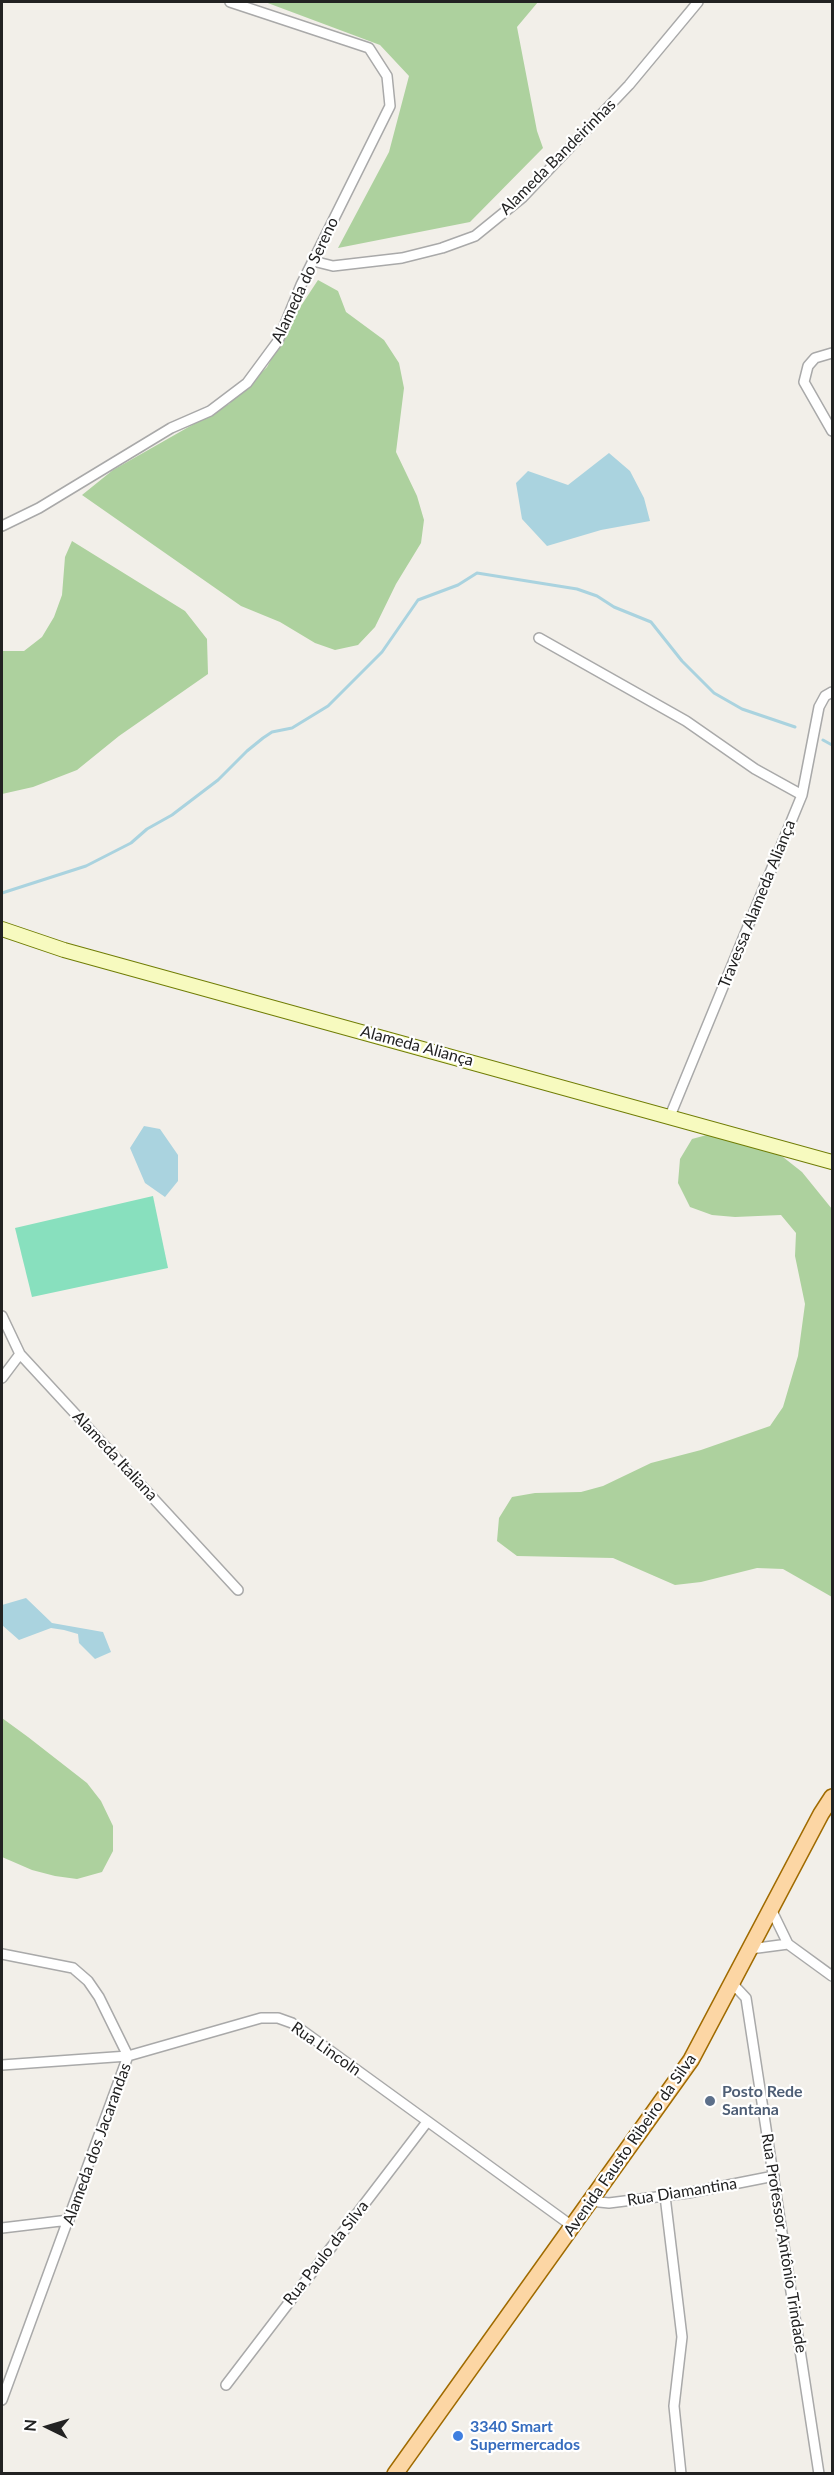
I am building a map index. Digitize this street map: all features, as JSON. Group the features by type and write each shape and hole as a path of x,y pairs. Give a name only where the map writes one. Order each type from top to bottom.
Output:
{"main road":[{"name":"Avenida Fausto Ribeiro da Silva","path":"395,2474 691,2060 832,1797"}],"street":[{"name":"Alameda do Sereno","path":"2,525 39,508 171,428 210,411 247,383 278,341 313,261 390,106 387,76 369,48 230,2"},
{"name":"Alameda Bandeirinhas","path":"313,261 333,266 402,258 442,248 475,236 523,197 629,85 698,2"},
{"path":"832,352 815,358 808,366 804,382 832,430"},
{"path":"539,638 686,721 755,769 802,795"},
{"name":"Travessa Alameda Aliança","path":"670,1116 802,795 819,706 825,696 832,692"},
{"name":"Alameda Aliança","path":"2,929 64,950 832,1162"},
{"name":"Alameda Italiana","path":"2,1316 20,1354 238,1590"},
{"path":"2,1378 20,1354"},
{"path":"771,1909 788,1944 832,1976"},
{"path":"750,1949 788,1944"},
{"name":"Alameda dos Jacarandas","path":"2,1954 74,1968 99,1997 128,2056 2,2400"},
{"name":"Rua Professor Antônio Trindade","path":"732,1983 746,1998 819,2474"},
{"name":"Rua Lincoln","path":"2,2065 128,2056 261,2018 278,2018 292,2023 572,2226"},
{"name":"Rua Paulo da Silva","path":"226,2385 427,2122"},
{"name":"Rua Diamantina","path":"590,2201 609,2203 665,2196 774,2176"},
{"path":"665,2196 682,2337 674,2406 681,2474"},
{"path":"2,2228 69,2220"}],"green space":[{"path":"265,2 538,2 517,27 537,131 543,148 470,222 338,248 389,152 409,76 380,45"},
{"path":"318,280 338,291 346,312 384,340 399,363 404,388 396,452 417,496 424,520 421,543 396,584 375,627 358,645 335,650 315,643 280,622 241,606 82,495 113,470 229,404 267,367 297,312"},
{"path":"72,541 185,611 207,639 208,674 119,736 77,770 33,787 2,794 2,651 24,651 42,637 54,617 62,595 65,557"},
{"path":"714,1133 763,1147 783,1157 802,1172 832,1209 832,1597 783,1569 757,1568 701,1582 675,1585 613,1558 517,1556 497,1541 499,1518 512,1497 535,1493 581,1492 603,1486 651,1463 701,1450 770,1426 783,1407 798,1356 805,1304 795,1256 796,1233 781,1215 735,1217 712,1215 690,1207 678,1183 680,1159 692,1139"},
{"path":"153,1196 168,1268 32,1297 15,1228"},
{"path":"2,1718 87,1783 101,1801 113,1826 113,1851 102,1872 77,1879 55,1876 32,1870 2,1857"}],"water":[{"path":"609,453 630,471 644,498 650,521 601,530 547,546 522,519 516,483 528,471 568,485"},
{"path":"144,1126 160,1129 178,1155 178,1181 165,1197 145,1183 130,1148"},
{"path":"26,1598 52,1623 103,1632 111,1652 95,1659 79,1643 78,1634 51,1628 19,1640 2,1625 2,1605"}],"waterway":[{"path":"2,893 86,866 131,843 147,829 172,815 218,780 263,738 272,732 292,728 328,706 382,652 418,600 458,585 477,573 577,589 651,622 682,661 714,693 742,709 795,727"},
{"path":"823,740 832,745"}],"place":[{"name":"Posto Rede Santana","path":"710,2101"},
{"name":"3340 Smart Supermercados","path":"458,2436"}]}
